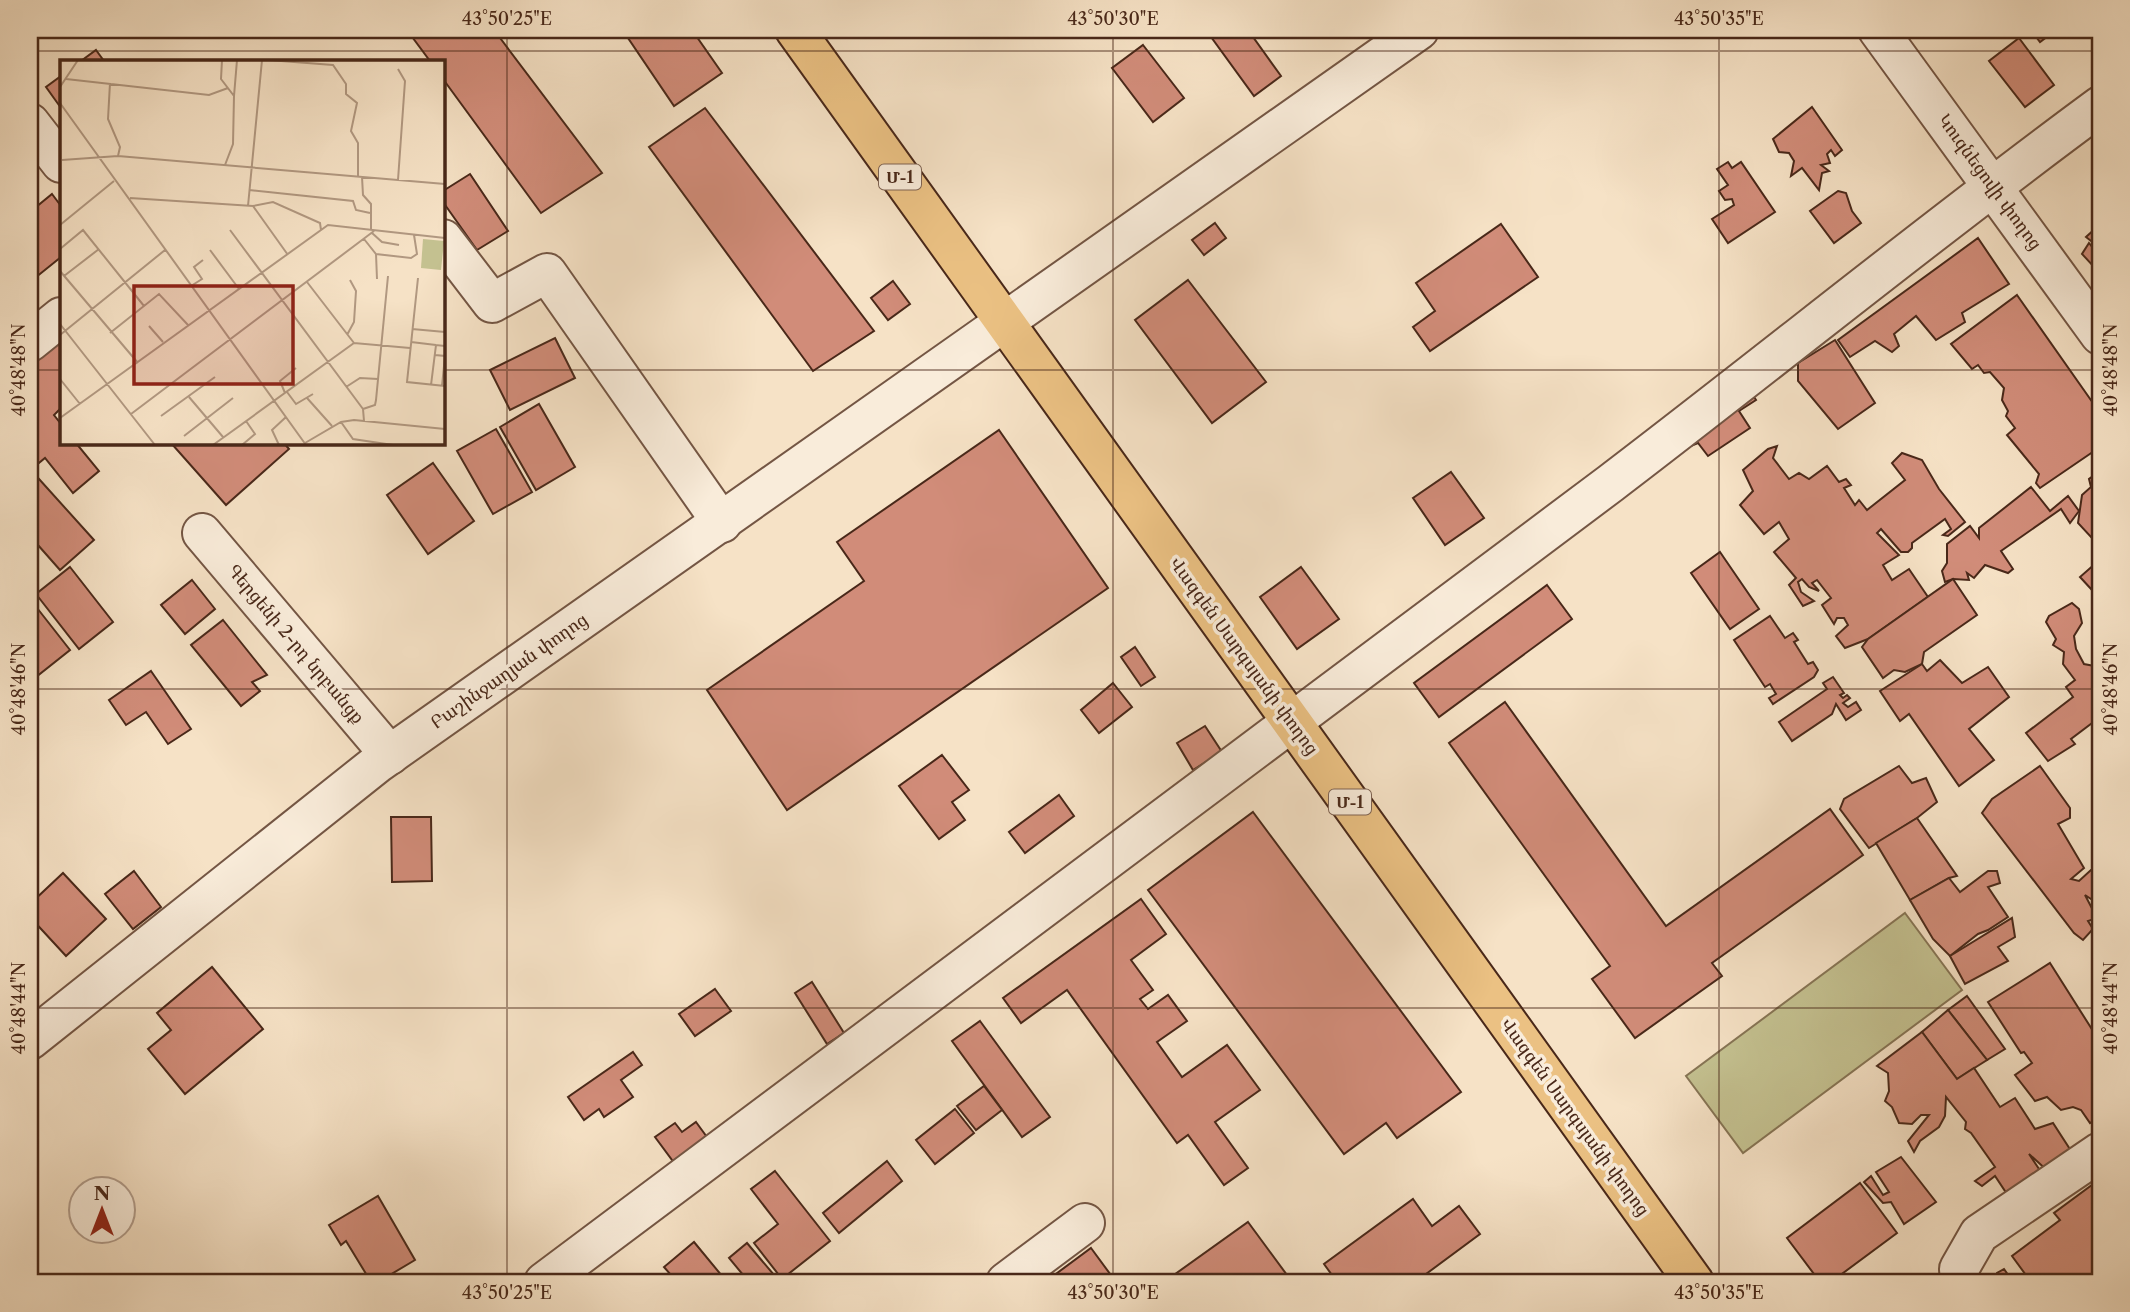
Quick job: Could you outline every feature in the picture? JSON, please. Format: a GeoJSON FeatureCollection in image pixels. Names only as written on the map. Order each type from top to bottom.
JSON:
{"type":"FeatureCollection","features":[{"type":"Feature","properties":{"kind":"highway","name":"Վազգեն Սարգսյանի փողոց"},"geometry":{"type":"LineString","coordinates":[[795,30],[1694,1282]]}},
{"type":"Feature","properties":{"kind":"street","name":"Կուզնեցովի փողոց"},"geometry":{"type":"LineString","coordinates":[[1878,30],[2100,335]]}},
{"type":"Feature","properties":{"kind":"street","name":"Բաշինջաղյան փողոց"},"geometry":{"type":"LineString","coordinates":[[37,1023],[390,755],[1004,323],[1406,33]]}},
{"type":"Feature","properties":{"kind":"street"},"geometry":{"type":"LineString","coordinates":[[544,1282],[1293,724],[1627,470],[1992,185],[2100,106]]}},
{"type":"Feature","properties":{"kind":"street"},"geometry":{"type":"LineString","coordinates":[[30,123],[60,162]]}},
{"type":"Feature","properties":{"kind":"street"},"geometry":{"type":"LineString","coordinates":[[444,240],[492,303],[547,273],[722,523]]}},
{"type":"Feature","properties":{"kind":"street"},"geometry":{"type":"LineString","coordinates":[[30,342],[60,318]]}},
{"type":"Feature","properties":{"kind":"street","name":"Գերցենի 2-րդ նրբանցք"},"geometry":{"type":"LineString","coordinates":[[202,533],[390,755]]}},
{"type":"Feature","properties":{"kind":"street"},"geometry":{"type":"LineString","coordinates":[[1960,1282],[1959,1269],[1979,1234],[2100,1152]]}},
{"type":"Feature","properties":{"kind":"street"},"geometry":{"type":"LineString","coordinates":[[1006,1282],[1085,1223]]}},
{"type":"Feature","properties":{"kind":"shaded area"},"geometry":{"type":"Polygon","coordinates":[[[1905,913],[1962,990],[1743,1153],[1686,1076],[1905,913]]]}},
{"type":"Feature","properties":{"kind":"building"},"geometry":{"type":"Polygon","coordinates":[[[407,30],[494,30],[602,173],[541,213],[444,80],[444,60],[429,60],[407,30]]]}},
{"type":"Feature","properties":{"kind":"building"},"geometry":{"type":"Polygon","coordinates":[[[634,30],[692,30],[722,73],[674,106],[626,35],[634,30]]]}},
{"type":"Feature","properties":{"kind":"building"},"geometry":{"type":"Polygon","coordinates":[[[1206,30],[1248,30],[1281,76],[1254,96],[1206,30]]]}},
{"type":"Feature","properties":{"kind":"building"},"geometry":{"type":"Polygon","coordinates":[[[2031,30],[2056,30],[2040,42],[2031,30]]]}},
{"type":"Feature","properties":{"kind":"building"},"geometry":{"type":"Polygon","coordinates":[[[2019,38],[2054,85],[2025,107],[1989,61],[2019,38]]]}},
{"type":"Feature","properties":{"kind":"building"},"geometry":{"type":"Polygon","coordinates":[[[1143,45],[1184,98],[1153,122],[1112,68],[1143,45]]]}},
{"type":"Feature","properties":{"kind":"building"},"geometry":{"type":"Polygon","coordinates":[[[96,50],[103,60],[82,60],[96,50]]]}},
{"type":"Feature","properties":{"kind":"building"},"geometry":{"type":"Polygon","coordinates":[[[60,77],[60,107],[46,87],[60,77]]]}},
{"type":"Feature","properties":{"kind":"building"},"geometry":{"type":"Polygon","coordinates":[[[1812,107],[1842,150],[1835,156],[1831,150],[1827,154],[1830,163],[1821,165],[1829,171],[1822,173],[1819,190],[1802,168],[1791,176],[1794,161],[1789,153],[1779,152],[1773,139],[1812,107]]]}},
{"type":"Feature","properties":{"kind":"building"},"geometry":{"type":"Polygon","coordinates":[[[705,108],[874,331],[813,371],[649,147],[705,108]]]}},
{"type":"Feature","properties":{"kind":"building"},"geometry":{"type":"Polygon","coordinates":[[[1728,162],[1732,168],[1741,162],[1775,212],[1728,243],[1712,219],[1734,205],[1732,199],[1725,200],[1719,191],[1728,185],[1717,169],[1728,162]]]}},
{"type":"Feature","properties":{"kind":"building"},"geometry":{"type":"Polygon","coordinates":[[[470,174],[508,231],[477,250],[444,203],[444,190],[470,174]]]}},
{"type":"Feature","properties":{"kind":"building"},"geometry":{"type":"Polygon","coordinates":[[[1838,191],[1846,193],[1852,211],[1861,223],[1834,243],[1810,211],[1838,191]]]}},
{"type":"Feature","properties":{"kind":"building"},"geometry":{"type":"Polygon","coordinates":[[[52,194],[60,205],[60,258],[30,282],[30,212],[52,194]]]}},
{"type":"Feature","properties":{"kind":"building"},"geometry":{"type":"Polygon","coordinates":[[[1215,223],[1226,238],[1204,255],[1192,240],[1215,223]]]}},
{"type":"Feature","properties":{"kind":"building"},"geometry":{"type":"Polygon","coordinates":[[[1501,224],[1538,277],[1430,351],[1413,327],[1435,311],[1416,283],[1501,224]]]}},
{"type":"Feature","properties":{"kind":"building"},"geometry":{"type":"Polygon","coordinates":[[[2096,228],[2100,232],[2100,248],[2086,237],[2096,228]]]}},
{"type":"Feature","properties":{"kind":"building"},"geometry":{"type":"Polygon","coordinates":[[[1978,238],[2009,284],[1962,313],[1965,322],[1936,340],[1916,316],[1894,334],[1899,346],[1892,352],[1875,341],[1850,357],[1838,340],[1978,238]]]}},
{"type":"Feature","properties":{"kind":"building"},"geometry":{"type":"Polygon","coordinates":[[[2089,243],[2100,257],[2095,268],[2082,254],[2089,243]]]}},
{"type":"Feature","properties":{"kind":"building"},"geometry":{"type":"Polygon","coordinates":[[[1188,280],[1266,382],[1212,423],[1135,320],[1188,280]]]}},
{"type":"Feature","properties":{"kind":"building"},"geometry":{"type":"Polygon","coordinates":[[[893,281],[910,304],[888,320],[871,298],[893,281]]]}},
{"type":"Feature","properties":{"kind":"building"},"geometry":{"type":"Polygon","coordinates":[[[2017,295],[2100,413],[2100,447],[2040,488],[2036,483],[2039,474],[2007,435],[2015,428],[2006,416],[2008,411],[2002,400],[2004,388],[1990,372],[1984,373],[1978,365],[1972,369],[1951,344],[2017,295]]]}},
{"type":"Feature","properties":{"kind":"building"},"geometry":{"type":"Polygon","coordinates":[[[60,335],[60,409],[54,415],[60,423],[60,444],[77,444],[99,471],[73,493],[45,458],[34,467],[30,462],[30,360],[60,335]]]}},
{"type":"Feature","properties":{"kind":"building"},"geometry":{"type":"Polygon","coordinates":[[[555,338],[575,378],[510,410],[490,370],[555,338]]]}},
{"type":"Feature","properties":{"kind":"building"},"geometry":{"type":"Polygon","coordinates":[[[1835,340],[1875,403],[1838,429],[1798,381],[1798,363],[1835,340]]]}},
{"type":"Feature","properties":{"kind":"building"},"geometry":{"type":"Polygon","coordinates":[[[1752,394],[1756,400],[1739,411],[1750,428],[1708,456],[1698,443],[1676,452],[1752,394]]]}},
{"type":"Feature","properties":{"kind":"building"},"geometry":{"type":"Polygon","coordinates":[[[539,404],[575,467],[536,490],[500,427],[539,404]]]}},
{"type":"Feature","properties":{"kind":"building"},"geometry":{"type":"Polygon","coordinates":[[[496,429],[532,492],[493,514],[457,451],[496,429]]]}},
{"type":"Feature","properties":{"kind":"building"},"geometry":{"type":"Polygon","coordinates":[[[999,430],[1108,588],[787,810],[707,690],[864,581],[837,542],[999,430]]]}},
{"type":"Feature","properties":{"kind":"building"},"geometry":{"type":"Polygon","coordinates":[[[172,444],[285,444],[289,449],[226,505],[172,444]]]}},
{"type":"Feature","properties":{"kind":"building"},"geometry":{"type":"Polygon","coordinates":[[[1777,446],[1773,458],[1789,479],[1799,473],[1809,479],[1827,466],[1839,482],[1846,479],[1851,485],[1844,488],[1855,505],[1859,500],[1867,510],[1905,480],[1892,463],[1902,453],[1922,460],[1939,489],[1965,522],[1948,536],[1943,535],[1951,529],[1945,519],[1912,543],[1908,552],[1901,552],[1881,529],[1877,533],[1899,555],[1883,565],[1892,580],[1909,569],[1928,597],[1868,639],[1845,648],[1836,636],[1848,625],[1844,618],[1837,618],[1834,624],[1822,605],[1831,598],[1817,580],[1812,583],[1819,591],[1809,587],[1802,579],[1798,582],[1801,592],[1814,601],[1803,606],[1789,585],[1796,578],[1774,552],[1789,539],[1779,522],[1764,534],[1740,505],[1753,491],[1743,470],[1768,449],[1777,446]]]}},
{"type":"Feature","properties":{"kind":"building"},"geometry":{"type":"Polygon","coordinates":[[[433,463],[474,521],[428,554],[387,495],[433,463]]]}},
{"type":"Feature","properties":{"kind":"building"},"geometry":{"type":"Polygon","coordinates":[[[30,469],[94,540],[60,570],[30,536],[30,469]]]}},
{"type":"Feature","properties":{"kind":"building"},"geometry":{"type":"Polygon","coordinates":[[[2100,471],[2100,524],[2095,518],[2098,528],[2091,537],[2078,523],[2082,495],[2091,487],[2089,479],[2100,471]]]}},
{"type":"Feature","properties":{"kind":"building"},"geometry":{"type":"Polygon","coordinates":[[[1451,472],[1484,518],[1445,545],[1413,498],[1451,472]]]}},
{"type":"Feature","properties":{"kind":"building"},"geometry":{"type":"Polygon","coordinates":[[[2031,487],[2050,511],[2068,496],[2079,511],[2070,523],[2061,509],[2001,551],[2013,569],[2008,573],[1985,565],[1974,578],[1967,573],[1969,580],[1953,579],[1945,582],[1942,571],[1947,563],[1947,544],[1970,526],[1979,538],[1979,528],[2031,487]]]}},
{"type":"Feature","properties":{"kind":"building"},"geometry":{"type":"Polygon","coordinates":[[[2100,550],[2100,583],[2092,590],[2080,577],[2096,563],[2093,556],[2100,550]]]}},
{"type":"Feature","properties":{"kind":"building"},"geometry":{"type":"Polygon","coordinates":[[[1720,552],[1759,609],[1730,629],[1691,573],[1720,552]]]}},
{"type":"Feature","properties":{"kind":"building"},"geometry":{"type":"Polygon","coordinates":[[[70,567],[113,622],[79,649],[36,594],[70,567]]]}},
{"type":"Feature","properties":{"kind":"building"},"geometry":{"type":"Polygon","coordinates":[[[1301,567],[1339,619],[1297,649],[1260,597],[1301,567]]]}},
{"type":"Feature","properties":{"kind":"building"},"geometry":{"type":"Polygon","coordinates":[[[1953,579],[1977,615],[1924,652],[1922,664],[1905,672],[1894,670],[1883,678],[1862,647],[1868,639],[1953,579]]]}},
{"type":"Feature","properties":{"kind":"building"},"geometry":{"type":"Polygon","coordinates":[[[192,580],[215,609],[185,634],[161,605],[192,580]]]}},
{"type":"Feature","properties":{"kind":"building"},"geometry":{"type":"Polygon","coordinates":[[[1547,585],[1572,619],[1439,717],[1414,683],[1547,585]]]}},
{"type":"Feature","properties":{"kind":"building"},"geometry":{"type":"Polygon","coordinates":[[[30,599],[70,650],[36,677],[30,669],[30,599]]]}},
{"type":"Feature","properties":{"kind":"building"},"geometry":{"type":"Polygon","coordinates":[[[2072,603],[2079,609],[2082,623],[2074,636],[2076,649],[2084,664],[2100,667],[2100,711],[2096,711],[2100,717],[2071,739],[2075,744],[2048,761],[2026,733],[2073,697],[2066,687],[2075,680],[2063,664],[2064,652],[2053,645],[2056,639],[2046,622],[2049,616],[2072,603]]]}},
{"type":"Feature","properties":{"kind":"building"},"geometry":{"type":"Polygon","coordinates":[[[1770,616],[1785,638],[1793,633],[1798,640],[1794,642],[1808,664],[1813,662],[1818,670],[1814,677],[1773,704],[1769,698],[1776,694],[1770,684],[1765,687],[1734,640],[1770,616]]]}},
{"type":"Feature","properties":{"kind":"building"},"geometry":{"type":"Polygon","coordinates":[[[223,620],[267,675],[252,682],[260,691],[241,706],[191,645],[223,620]]]}},
{"type":"Feature","properties":{"kind":"building"},"geometry":{"type":"Polygon","coordinates":[[[1135,647],[1155,677],[1141,686],[1121,657],[1135,647]]]}},
{"type":"Feature","properties":{"kind":"building"},"geometry":{"type":"Polygon","coordinates":[[[1940,660],[1962,683],[1988,667],[2009,697],[1969,729],[1994,760],[1959,786],[1909,714],[1900,721],[1880,691],[1922,664],[1927,671],[1940,660]]]}},
{"type":"Feature","properties":{"kind":"building"},"geometry":{"type":"Polygon","coordinates":[[[151,671],[191,729],[168,744],[146,712],[126,725],[109,700],[151,671]]]}},
{"type":"Feature","properties":{"kind":"building"},"geometry":{"type":"Polygon","coordinates":[[[1833,677],[1844,693],[1840,695],[1850,698],[1843,703],[1848,707],[1856,702],[1861,710],[1846,720],[1836,704],[1832,714],[1792,741],[1779,722],[1827,689],[1823,683],[1833,677]]]}},
{"type":"Feature","properties":{"kind":"building"},"geometry":{"type":"Polygon","coordinates":[[[1113,683],[1132,707],[1099,733],[1081,710],[1113,683]]]}},
{"type":"Feature","properties":{"kind":"building"},"geometry":{"type":"Polygon","coordinates":[[[1505,702],[1666,926],[1830,809],[1863,855],[1712,963],[1722,976],[1635,1038],[1592,979],[1610,966],[1449,743],[1505,702]]]}},
{"type":"Feature","properties":{"kind":"building"},"geometry":{"type":"Polygon","coordinates":[[[1205,726],[1222,752],[1193,770],[1177,743],[1205,726]]]}},
{"type":"Feature","properties":{"kind":"building"},"geometry":{"type":"Polygon","coordinates":[[[942,755],[969,790],[952,802],[965,820],[939,839],[899,786],[942,755]]]}},
{"type":"Feature","properties":{"kind":"building"},"geometry":{"type":"Polygon","coordinates":[[[1899,766],[1912,783],[1926,778],[1937,802],[1869,848],[1840,809],[1844,799],[1899,766]]]}},
{"type":"Feature","properties":{"kind":"building"},"geometry":{"type":"Polygon","coordinates":[[[2040,766],[2070,808],[2070,818],[2058,824],[2084,868],[2071,879],[2079,881],[2091,870],[2100,870],[2100,896],[2094,901],[2085,895],[2097,918],[2088,921],[2093,929],[2083,940],[2074,933],[1982,813],[1992,799],[2040,766]]]}},
{"type":"Feature","properties":{"kind":"building"},"geometry":{"type":"Polygon","coordinates":[[[1059,795],[1074,816],[1025,853],[1009,832],[1059,795]]]}},
{"type":"Feature","properties":{"kind":"building"},"geometry":{"type":"Polygon","coordinates":[[[1253,812],[1461,1092],[1397,1138],[1386,1123],[1344,1154],[1148,890],[1253,812]]]}},
{"type":"Feature","properties":{"kind":"building"},"geometry":{"type":"Polygon","coordinates":[[[391,817],[431,817],[432,881],[392,882],[391,817]]]}},
{"type":"Feature","properties":{"kind":"building"},"geometry":{"type":"Polygon","coordinates":[[[1917,818],[1957,876],[1910,900],[1876,843],[1917,818]]]}},
{"type":"Feature","properties":{"kind":"building"},"geometry":{"type":"Polygon","coordinates":[[[134,871],[161,907],[133,929],[105,894],[134,871]]]}},
{"type":"Feature","properties":{"kind":"building"},"geometry":{"type":"Polygon","coordinates":[[[1988,871],[1997,871],[2000,883],[1988,887],[2008,917],[1978,934],[1950,956],[1933,939],[1910,900],[1949,878],[1960,892],[1988,871]]]}},
{"type":"Feature","properties":{"kind":"building"},"geometry":{"type":"Polygon","coordinates":[[[63,873],[106,919],[66,956],[30,917],[30,904],[63,873]]]}},
{"type":"Feature","properties":{"kind":"building"},"geometry":{"type":"Polygon","coordinates":[[[1141,899],[1166,934],[1131,960],[1153,990],[1140,999],[1148,1009],[1168,995],[1187,1021],[1157,1042],[1182,1077],[1227,1045],[1260,1090],[1215,1122],[1248,1168],[1224,1185],[1188,1135],[1177,1143],[1067,990],[1021,1023],[1003,998],[1141,899]]]}},
{"type":"Feature","properties":{"kind":"building"},"geometry":{"type":"Polygon","coordinates":[[[2012,918],[2015,937],[1998,947],[2008,961],[1965,984],[1950,956],[2012,918]]]}},
{"type":"Feature","properties":{"kind":"building"},"geometry":{"type":"Polygon","coordinates":[[[2050,963],[2100,1042],[2100,1119],[2099,1117],[2090,1123],[2081,1110],[2073,1107],[2061,1110],[2047,1097],[2035,1101],[2015,1075],[2032,1063],[2024,1052],[2021,1053],[1988,1002],[2050,963]]]}},
{"type":"Feature","properties":{"kind":"building"},"geometry":{"type":"Polygon","coordinates":[[[212,967],[263,1029],[185,1094],[148,1049],[171,1030],[157,1013],[212,967]]]}},
{"type":"Feature","properties":{"kind":"building"},"geometry":{"type":"Polygon","coordinates":[[[812,982],[844,1033],[827,1044],[795,993],[812,982]]]}},
{"type":"Feature","properties":{"kind":"building"},"geometry":{"type":"Polygon","coordinates":[[[715,989],[731,1011],[695,1036],[679,1014],[715,989]]]}},
{"type":"Feature","properties":{"kind":"building"},"geometry":{"type":"Polygon","coordinates":[[[1967,996],[2005,1049],[1987,1060],[1948,1010],[1967,996]]]}},
{"type":"Feature","properties":{"kind":"building"},"geometry":{"type":"Polygon","coordinates":[[[1948,1010],[1987,1060],[1957,1079],[1922,1032],[1948,1010]]]}},
{"type":"Feature","properties":{"kind":"building"},"geometry":{"type":"Polygon","coordinates":[[[980,1021],[1050,1117],[1022,1137],[952,1041],[980,1021]]]}},
{"type":"Feature","properties":{"kind":"building"},"geometry":{"type":"Polygon","coordinates":[[[1922,1032],[1957,1079],[1974,1068],[2000,1107],[2015,1098],[2035,1129],[2053,1123],[2075,1157],[2050,1173],[2029,1154],[2043,1175],[2009,1197],[1995,1176],[1982,1186],[1975,1181],[1995,1167],[1971,1133],[1965,1129],[1966,1122],[1946,1097],[1945,1116],[1939,1127],[1920,1141],[1914,1152],[1908,1141],[1929,1115],[1921,1115],[1912,1124],[1899,1123],[1892,1107],[1885,1101],[1889,1091],[1888,1073],[1877,1066],[1922,1032]]]}},
{"type":"Feature","properties":{"kind":"building"},"geometry":{"type":"Polygon","coordinates":[[[633,1052],[642,1065],[621,1080],[633,1097],[604,1117],[599,1109],[584,1120],[568,1097],[633,1052]]]}},
{"type":"Feature","properties":{"kind":"building"},"geometry":{"type":"Polygon","coordinates":[[[984,1086],[1002,1110],[976,1130],[957,1106],[984,1086]]]}},
{"type":"Feature","properties":{"kind":"building"},"geometry":{"type":"Polygon","coordinates":[[[955,1109],[974,1133],[935,1164],[916,1140],[955,1109]]]}},
{"type":"Feature","properties":{"kind":"building"},"geometry":{"type":"Polygon","coordinates":[[[696,1122],[712,1144],[678,1168],[655,1137],[675,1123],[682,1132],[696,1122]]]}},
{"type":"Feature","properties":{"kind":"building"},"geometry":{"type":"Polygon","coordinates":[[[1901,1157],[1936,1202],[1904,1224],[1891,1202],[1883,1203],[1864,1182],[1871,1176],[1883,1195],[1889,1192],[1876,1172],[1901,1157]]]}},
{"type":"Feature","properties":{"kind":"building"},"geometry":{"type":"Polygon","coordinates":[[[887,1161],[902,1181],[839,1233],[823,1213],[887,1161]]]}},
{"type":"Feature","properties":{"kind":"building"},"geometry":{"type":"Polygon","coordinates":[[[775,1171],[830,1241],[782,1279],[754,1243],[778,1224],[751,1189],[775,1171]]]}},
{"type":"Feature","properties":{"kind":"building"},"geometry":{"type":"Polygon","coordinates":[[[2100,1179],[2100,1270],[2083,1282],[2031,1282],[2012,1256],[2060,1220],[2054,1213],[2100,1179]]]}},
{"type":"Feature","properties":{"kind":"building"},"geometry":{"type":"Polygon","coordinates":[[[1860,1183],[1897,1233],[1831,1282],[1820,1282],[1787,1238],[1860,1183]]]}},
{"type":"Feature","properties":{"kind":"building"},"geometry":{"type":"Polygon","coordinates":[[[378,1196],[415,1260],[378,1282],[371,1282],[346,1241],[341,1245],[329,1225],[378,1196]]]}},
{"type":"Feature","properties":{"kind":"building"},"geometry":{"type":"Polygon","coordinates":[[[1413,1199],[1432,1226],[1459,1206],[1480,1234],[1422,1277],[1426,1282],[1337,1282],[1324,1264],[1413,1199]]]}},
{"type":"Feature","properties":{"kind":"building"},"geometry":{"type":"Polygon","coordinates":[[[1248,1222],[1287,1275],[1277,1282],[1164,1282],[1248,1222]]]}},
{"type":"Feature","properties":{"kind":"building"},"geometry":{"type":"Polygon","coordinates":[[[694,1242],[727,1282],[677,1282],[664,1267],[694,1242]]]}},
{"type":"Feature","properties":{"kind":"building"},"geometry":{"type":"Polygon","coordinates":[[[747,1243],[780,1282],[749,1282],[729,1258],[747,1243]]]}},
{"type":"Feature","properties":{"kind":"building"},"geometry":{"type":"Polygon","coordinates":[[[1091,1248],[1116,1282],[1045,1282],[1091,1248]]]}},
{"type":"Feature","properties":{"kind":"building"},"geometry":{"type":"Polygon","coordinates":[[[2004,1269],[2013,1282],[1994,1282],[1997,1273],[2004,1269]]]}}]}
